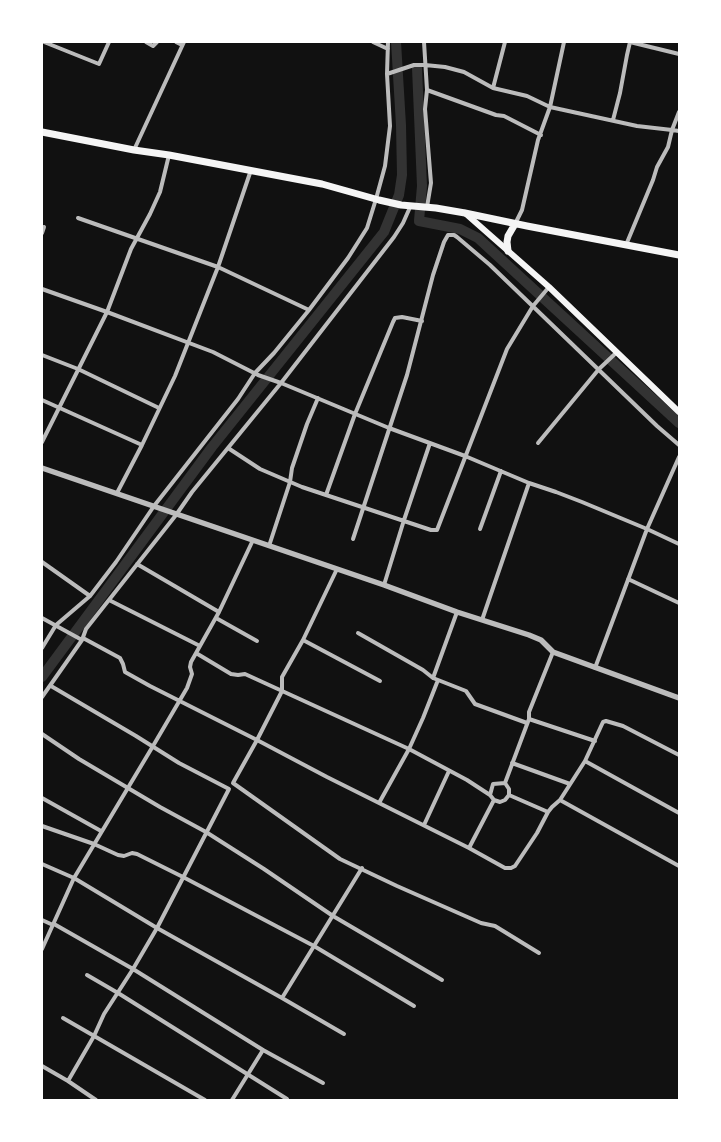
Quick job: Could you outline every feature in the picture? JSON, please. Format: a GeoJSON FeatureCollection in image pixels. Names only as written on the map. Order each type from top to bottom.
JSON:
{"type":"FeatureCollection","features":[{"type":"Feature","properties":{"kind":"highway"},"geometry":{"type":"LineString","coordinates":[[42,132],[322,184],[378,200],[465,213],[679,255]]}},
{"type":"Feature","properties":{"kind":"highway"},"geometry":{"type":"LineString","coordinates":[[508,251],[506,242],[515,224]]}},
{"type":"Feature","properties":{"kind":"main road"},"geometry":{"type":"LineString","coordinates":[[465,213],[549,287],[679,412]]}},
{"type":"Feature","properties":{"kind":"street"},"geometry":{"type":"LineString","coordinates":[[44,42],[98,64],[109,42]]}},
{"type":"Feature","properties":{"kind":"street"},"geometry":{"type":"LineString","coordinates":[[146,42],[153,46],[157,42]]}},
{"type":"Feature","properties":{"kind":"street"},"geometry":{"type":"LineString","coordinates":[[134,150],[183,44],[176,42]]}},
{"type":"Feature","properties":{"kind":"street"},"geometry":{"type":"LineString","coordinates":[[374,42],[388,49]]}},
{"type":"Feature","properties":{"kind":"street"},"geometry":{"type":"LineString","coordinates":[[42,648],[58,626],[90,596],[256,374],[309,310],[348,258],[367,228],[378,200],[385,166],[390,126],[388,42]]}},
{"type":"Feature","properties":{"kind":"street"},"geometry":{"type":"LineString","coordinates":[[424,42],[427,90],[425,109],[432,183],[427,207]]}},
{"type":"Feature","properties":{"kind":"street"},"geometry":{"type":"LineString","coordinates":[[493,88],[505,42]]}},
{"type":"Feature","properties":{"kind":"street"},"geometry":{"type":"LineString","coordinates":[[515,224],[522,210],[531,169],[550,107],[564,42]]}},
{"type":"Feature","properties":{"kind":"street"},"geometry":{"type":"LineString","coordinates":[[613,120],[630,42],[679,54]]}},
{"type":"Feature","properties":{"kind":"street"},"geometry":{"type":"LineString","coordinates":[[388,74],[414,65],[445,67],[464,72],[493,88],[527,96],[550,107],[637,126],[679,131]]}},
{"type":"Feature","properties":{"kind":"street"},"geometry":{"type":"LineString","coordinates":[[427,90],[496,115],[504,116],[541,135]]}},
{"type":"Feature","properties":{"kind":"street"},"geometry":{"type":"LineString","coordinates":[[626,245],[657,167],[668,147],[672,130],[679,112]]}},
{"type":"Feature","properties":{"kind":"street"},"geometry":{"type":"LineString","coordinates":[[42,442],[107,312],[131,249],[138,238],[160,192],[169,155]]}},
{"type":"Feature","properties":{"kind":"street"},"geometry":{"type":"LineString","coordinates":[[117,493],[175,376],[218,267],[251,170]]}},
{"type":"Feature","properties":{"kind":"street"},"geometry":{"type":"LineString","coordinates":[[42,697],[51,686],[86,629],[174,514],[281,383],[394,237],[414,206]]}},
{"type":"Feature","properties":{"kind":"street"},"geometry":{"type":"LineString","coordinates":[[78,218],[218,267],[309,310]]}},
{"type":"Feature","properties":{"kind":"street"},"geometry":{"type":"LineString","coordinates":[[42,233],[44,227]]}},
{"type":"Feature","properties":{"kind":"street"},"geometry":{"type":"LineString","coordinates":[[353,540],[407,375],[433,275],[444,242],[448,235],[454,235],[490,265],[657,426],[679,445]]}},
{"type":"Feature","properties":{"kind":"street"},"geometry":{"type":"LineString","coordinates":[[228,448],[260,469],[290,482],[431,530],[437,530],[507,349],[533,306],[549,287]]}},
{"type":"Feature","properties":{"kind":"street"},"geometry":{"type":"LineString","coordinates":[[42,289],[213,352],[256,374],[389,428],[465,456],[529,483],[556,492],[647,529],[679,544]]}},
{"type":"Feature","properties":{"kind":"street"},"geometry":{"type":"LineString","coordinates":[[326,495],[355,414],[395,318],[408,317],[422,321]]}},
{"type":"Feature","properties":{"kind":"street"},"geometry":{"type":"LineString","coordinates":[[538,443],[599,369],[617,352]]}},
{"type":"Feature","properties":{"kind":"street"},"geometry":{"type":"LineString","coordinates":[[42,355],[159,408]]}},
{"type":"Feature","properties":{"kind":"street"},"geometry":{"type":"LineString","coordinates":[[269,546],[290,482],[292,468],[307,424],[318,398]]}},
{"type":"Feature","properties":{"kind":"street"},"geometry":{"type":"LineString","coordinates":[[42,400],[142,445]]}},
{"type":"Feature","properties":{"kind":"street"},"geometry":{"type":"LineString","coordinates":[[384,585],[430,443]]}},
{"type":"Feature","properties":{"kind":"street"},"geometry":{"type":"LineString","coordinates":[[595,668],[647,529],[679,457]]}},
{"type":"Feature","properties":{"kind":"street"},"geometry":{"type":"LineString","coordinates":[[42,468],[384,585],[457,612],[528,635],[541,640],[553,652],[679,698]]}},
{"type":"Feature","properties":{"kind":"street"},"geometry":{"type":"LineString","coordinates":[[480,529],[501,471]]}},
{"type":"Feature","properties":{"kind":"street"},"geometry":{"type":"LineString","coordinates":[[482,620],[529,483]]}},
{"type":"Feature","properties":{"kind":"street"},"geometry":{"type":"LineString","coordinates":[[42,949],[74,878],[153,746],[190,680],[192,672],[190,666],[219,612],[253,540]]}},
{"type":"Feature","properties":{"kind":"street"},"geometry":{"type":"LineString","coordinates":[[42,562],[90,596]]}},
{"type":"Feature","properties":{"kind":"street"},"geometry":{"type":"LineString","coordinates":[[137,564],[219,612]]}},
{"type":"Feature","properties":{"kind":"street"},"geometry":{"type":"LineString","coordinates":[[68,1081],[94,1036],[104,1014],[133,969],[156,928],[232,783],[257,740],[282,691],[282,677],[303,640],[337,569]]}},
{"type":"Feature","properties":{"kind":"street"},"geometry":{"type":"LineString","coordinates":[[628,579],[679,603]]}},
{"type":"Feature","properties":{"kind":"street"},"geometry":{"type":"LineString","coordinates":[[109,600],[200,646]]}},
{"type":"Feature","properties":{"kind":"street"},"geometry":{"type":"LineString","coordinates":[[379,803],[409,749],[423,718],[457,612]]}},
{"type":"Feature","properties":{"kind":"street"},"geometry":{"type":"LineString","coordinates":[[42,618],[120,658],[123,664],[124,672],[469,848],[505,868],[511,868],[520,860],[548,812],[560,800],[585,761],[603,722],[606,721],[623,726],[679,755]]}},
{"type":"Feature","properties":{"kind":"street"},"geometry":{"type":"LineString","coordinates":[[216,618],[257,641]]}},
{"type":"Feature","properties":{"kind":"street"},"geometry":{"type":"LineString","coordinates":[[358,634],[423,670],[436,679],[466,691],[475,704],[595,741]]}},
{"type":"Feature","properties":{"kind":"street"},"geometry":{"type":"LineString","coordinates":[[303,640],[380,681]]}},
{"type":"Feature","properties":{"kind":"street"},"geometry":{"type":"LineString","coordinates":[[505,783],[528,721],[529,712],[553,652]]}},
{"type":"Feature","properties":{"kind":"street"},"geometry":{"type":"LineString","coordinates":[[196,653],[231,674],[245,674],[409,749],[467,780],[490,795],[494,800],[500,802],[505,800],[509,795],[509,789],[505,783]]}},
{"type":"Feature","properties":{"kind":"street"},"geometry":{"type":"LineString","coordinates":[[51,686],[179,763],[229,789]]}},
{"type":"Feature","properties":{"kind":"street"},"geometry":{"type":"LineString","coordinates":[[42,734],[79,759],[160,807],[206,832],[333,916],[442,980]]}},
{"type":"Feature","properties":{"kind":"street"},"geometry":{"type":"LineString","coordinates":[[585,761],[679,813]]}},
{"type":"Feature","properties":{"kind":"street"},"geometry":{"type":"LineString","coordinates":[[512,763],[570,784]]}},
{"type":"Feature","properties":{"kind":"street"},"geometry":{"type":"LineString","coordinates":[[424,825],[450,771]]}},
{"type":"Feature","properties":{"kind":"street"},"geometry":{"type":"LineString","coordinates":[[232,783],[333,854],[397,886],[481,923],[495,926],[539,953]]}},
{"type":"Feature","properties":{"kind":"street"},"geometry":{"type":"LineString","coordinates":[[490,795],[493,784],[505,783]]}},
{"type":"Feature","properties":{"kind":"street"},"geometry":{"type":"LineString","coordinates":[[509,795],[548,812]]}},
{"type":"Feature","properties":{"kind":"street"},"geometry":{"type":"LineString","coordinates":[[42,798],[101,831]]}},
{"type":"Feature","properties":{"kind":"street"},"geometry":{"type":"LineString","coordinates":[[469,848],[494,800]]}},
{"type":"Feature","properties":{"kind":"street"},"geometry":{"type":"LineString","coordinates":[[560,800],[679,866]]}},
{"type":"Feature","properties":{"kind":"street"},"geometry":{"type":"LineString","coordinates":[[42,826],[94,844],[122,856],[134,853],[314,946],[414,1006]]}},
{"type":"Feature","properties":{"kind":"street"},"geometry":{"type":"LineString","coordinates":[[42,864],[74,878],[156,928],[344,1034]]}},
{"type":"Feature","properties":{"kind":"street"},"geometry":{"type":"LineString","coordinates":[[282,998],[362,868]]}},
{"type":"Feature","properties":{"kind":"street"},"geometry":{"type":"LineString","coordinates":[[42,920],[54,924],[133,969],[263,1050],[323,1083]]}},
{"type":"Feature","properties":{"kind":"street"},"geometry":{"type":"LineString","coordinates":[[87,975],[287,1099]]}},
{"type":"Feature","properties":{"kind":"street"},"geometry":{"type":"LineString","coordinates":[[63,1018],[205,1100]]}},
{"type":"Feature","properties":{"kind":"street"},"geometry":{"type":"LineString","coordinates":[[232,1100],[263,1050]]}},
{"type":"Feature","properties":{"kind":"street"},"geometry":{"type":"LineString","coordinates":[[42,1066],[96,1100]]}},
{"type":"Feature","properties":{"kind":"waterway"},"geometry":{"type":"LineString","coordinates":[[42,677],[212,447],[384,232],[399,195],[402,175],[401,125],[396,42]]}},
{"type":"Feature","properties":{"kind":"waterway"},"geometry":{"type":"LineString","coordinates":[[417,68],[422,186],[419,221],[460,229],[478,238],[679,423]]}}]}
